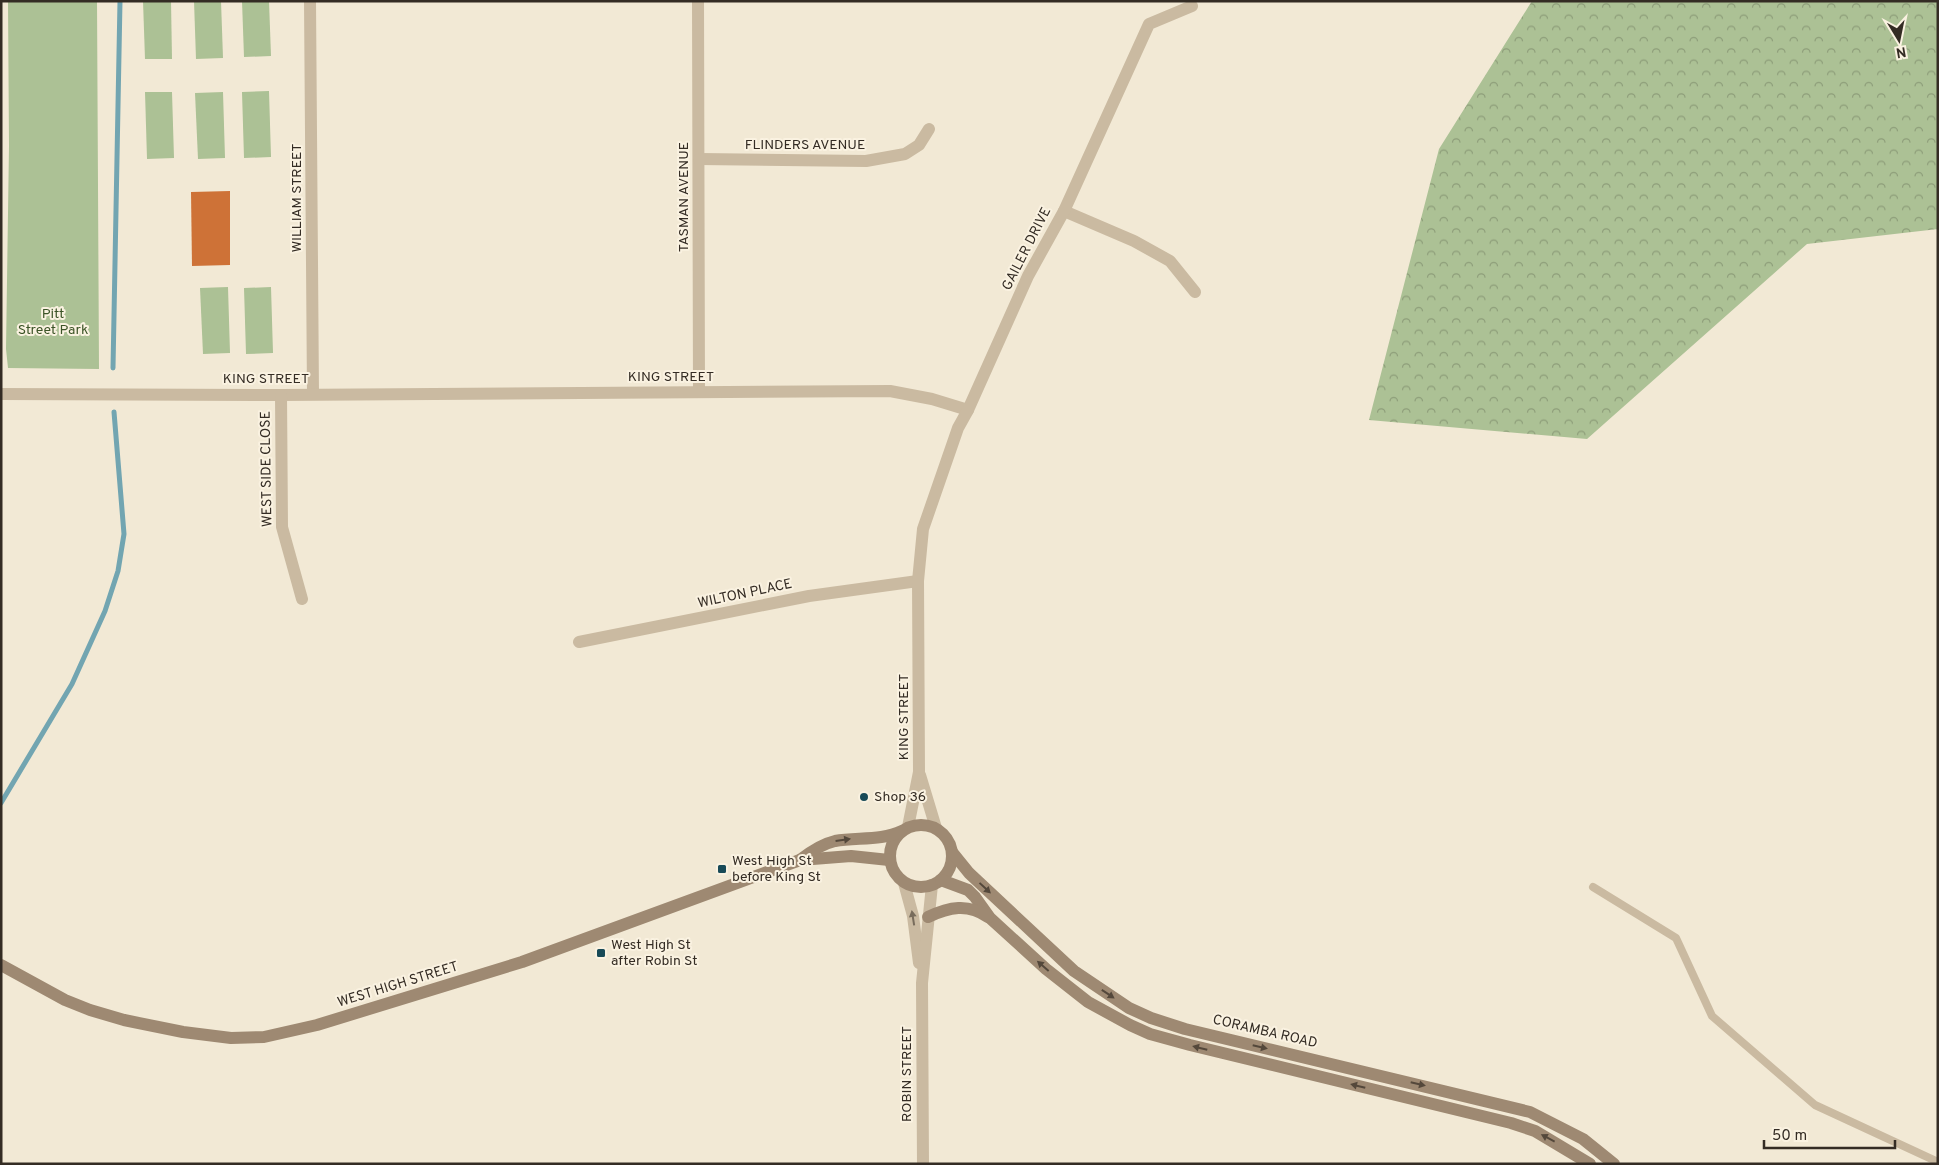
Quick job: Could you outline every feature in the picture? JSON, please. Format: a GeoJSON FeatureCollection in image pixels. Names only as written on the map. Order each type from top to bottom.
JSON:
{"type":"FeatureCollection","features":[{"type":"Feature","properties":{"kind":"main road"},"geometry":{"type":"LineString","coordinates":[[917,824],[927,825],[936,828],[944,834],[949,842],[952,862],[948,872],[937,882],[922,887],[913,886],[897,877],[889,860],[891,844],[905,829],[917,824]]}},
{"type":"Feature","properties":{"kind":"main road","name":"WEST HIGH STREET"},"geometry":{"type":"LineString","coordinates":[[1,965],[65,1000],[124,1020],[183,1032],[230,1038],[264,1037],[317,1025],[522,962],[800,860],[814,850],[833,842],[891,836],[905,829]]}},
{"type":"Feature","properties":{"kind":"main road","name":"CORAMBA ROAD"},"geometry":{"type":"LineString","coordinates":[[952,852],[969,873],[1074,970],[1129,1008],[1151,1018],[1185,1029],[1530,1112],[1583,1139],[1614,1164]]}},
{"type":"Feature","properties":{"kind":"main road","name":"WEST HIGH STREET"},"geometry":{"type":"LineString","coordinates":[[800,860],[851,856],[889,860]]}},
{"type":"Feature","properties":{"kind":"main road"},"geometry":{"type":"LineString","coordinates":[[937,882],[968,890],[990,918]]}},
{"type":"Feature","properties":{"kind":"main road"},"geometry":{"type":"LineString","coordinates":[[928,917],[944,910],[966,907],[981,912],[1046,969],[1088,1002],[1113,1017],[1150,1034],[1190,1046],[1511,1123],[1542,1134],[1590,1164]]}},
{"type":"Feature","properties":{"kind":"street","name":"WILLIAM STREET"},"geometry":{"type":"LineString","coordinates":[[310,1],[313,394]]}},
{"type":"Feature","properties":{"kind":"street","name":"TASMAN AVENUE"},"geometry":{"type":"LineString","coordinates":[[698,1],[699,392]]}},
{"type":"Feature","properties":{"kind":"street","name":"GAILER DRIVE"},"geometry":{"type":"LineString","coordinates":[[968,410],[1028,276],[1064,211],[1149,24],[1192,6]]}},
{"type":"Feature","properties":{"kind":"street","name":"FLINDERS AVENUE"},"geometry":{"type":"LineString","coordinates":[[699,159],[866,161],[905,154],[919,145],[929,129]]}},
{"type":"Feature","properties":{"kind":"street"},"geometry":{"type":"LineString","coordinates":[[1064,211],[1134,241],[1170,261],[1195,292]]}},
{"type":"Feature","properties":{"kind":"street","name":"KING STREET"},"geometry":{"type":"LineString","coordinates":[[1,394],[281,395],[890,391],[932,399],[968,410],[958,428],[923,529],[918,581],[919,772],[905,829]]}},
{"type":"Feature","properties":{"kind":"street","name":"WEST SIDE CLOSE"},"geometry":{"type":"LineString","coordinates":[[281,395],[282,527],[302,599]]}},
{"type":"Feature","properties":{"kind":"street","name":"WILTON PLACE"},"geometry":{"type":"LineString","coordinates":[[579,642],[809,596],[918,581]]}},
{"type":"Feature","properties":{"kind":"street","name":"KING STREET"},"geometry":{"type":"LineString","coordinates":[[919,772],[936,828]]}},
{"type":"Feature","properties":{"kind":"street","name":"ROBIN STREET"},"geometry":{"type":"LineString","coordinates":[[904,882],[912,916],[922,983]]}},
{"type":"Feature","properties":{"kind":"street","name":"ROBIN STREET"},"geometry":{"type":"LineString","coordinates":[[923,1164],[922,983],[928,917],[937,882]]}},
{"type":"Feature","properties":{"kind":"lane"},"geometry":{"type":"LineString","coordinates":[[1593,887],[1676,938],[1712,1016],[1815,1104],[1938,1162]]}},
{"type":"Feature","properties":{"kind":"green space","name":"Pitt Street Park"},"geometry":{"type":"Polygon","coordinates":[[[97,1],[99,369],[8,368],[6,349],[9,146],[8,2],[97,1]]]}},
{"type":"Feature","properties":{"kind":"green space"},"geometry":{"type":"Polygon","coordinates":[[[143,1],[171,1],[172,59],[145,59],[143,1]]]}},
{"type":"Feature","properties":{"kind":"green space"},"geometry":{"type":"Polygon","coordinates":[[[194,1],[221,1],[223,58],[196,59],[194,1]]]}},
{"type":"Feature","properties":{"kind":"green space"},"geometry":{"type":"Polygon","coordinates":[[[242,1],[269,1],[271,56],[244,57],[242,1]]]}},
{"type":"Feature","properties":{"kind":"green space"},"geometry":{"type":"Polygon","coordinates":[[[1532,1],[1938,1],[1938,229],[1807,244],[1587,439],[1369,420],[1439,149],[1532,1]]]}},
{"type":"Feature","properties":{"kind":"green space"},"geometry":{"type":"Polygon","coordinates":[[[269,91],[271,157],[244,158],[242,92],[269,91]]]}},
{"type":"Feature","properties":{"kind":"green space"},"geometry":{"type":"Polygon","coordinates":[[[145,92],[172,92],[174,158],[147,159],[145,92]]]}},
{"type":"Feature","properties":{"kind":"green space"},"geometry":{"type":"Polygon","coordinates":[[[223,92],[225,158],[198,159],[195,93],[223,92]]]}},
{"type":"Feature","properties":{"kind":"green space"},"geometry":{"type":"Polygon","coordinates":[[[228,287],[230,353],[203,354],[200,288],[228,287]]]}},
{"type":"Feature","properties":{"kind":"green space"},"geometry":{"type":"Polygon","coordinates":[[[271,287],[273,353],[246,354],[244,288],[271,287]]]}},
{"type":"Feature","properties":{"kind":"building"},"geometry":{"type":"Polygon","coordinates":[[[230,191],[230,265],[192,266],[191,192],[230,191]]]}},
{"type":"Feature","properties":{"kind":"waterway"},"geometry":{"type":"LineString","coordinates":[[113,368],[120,1]]}},
{"type":"Feature","properties":{"kind":"waterway"},"geometry":{"type":"LineString","coordinates":[[1,803],[72,684],[105,611],[118,571],[124,534],[114,412]]}},
{"type":"Feature","properties":{"kind":"place","name":"Shop 36"},"geometry":{"type":"Point","coordinates":[864,797]}},
{"type":"Feature","properties":{"kind":"place","name":"West High St before King St"},"geometry":{"type":"Point","coordinates":[722,869]}},
{"type":"Feature","properties":{"kind":"place","name":"West High St after Robin St"},"geometry":{"type":"Point","coordinates":[601,953]}}]}
